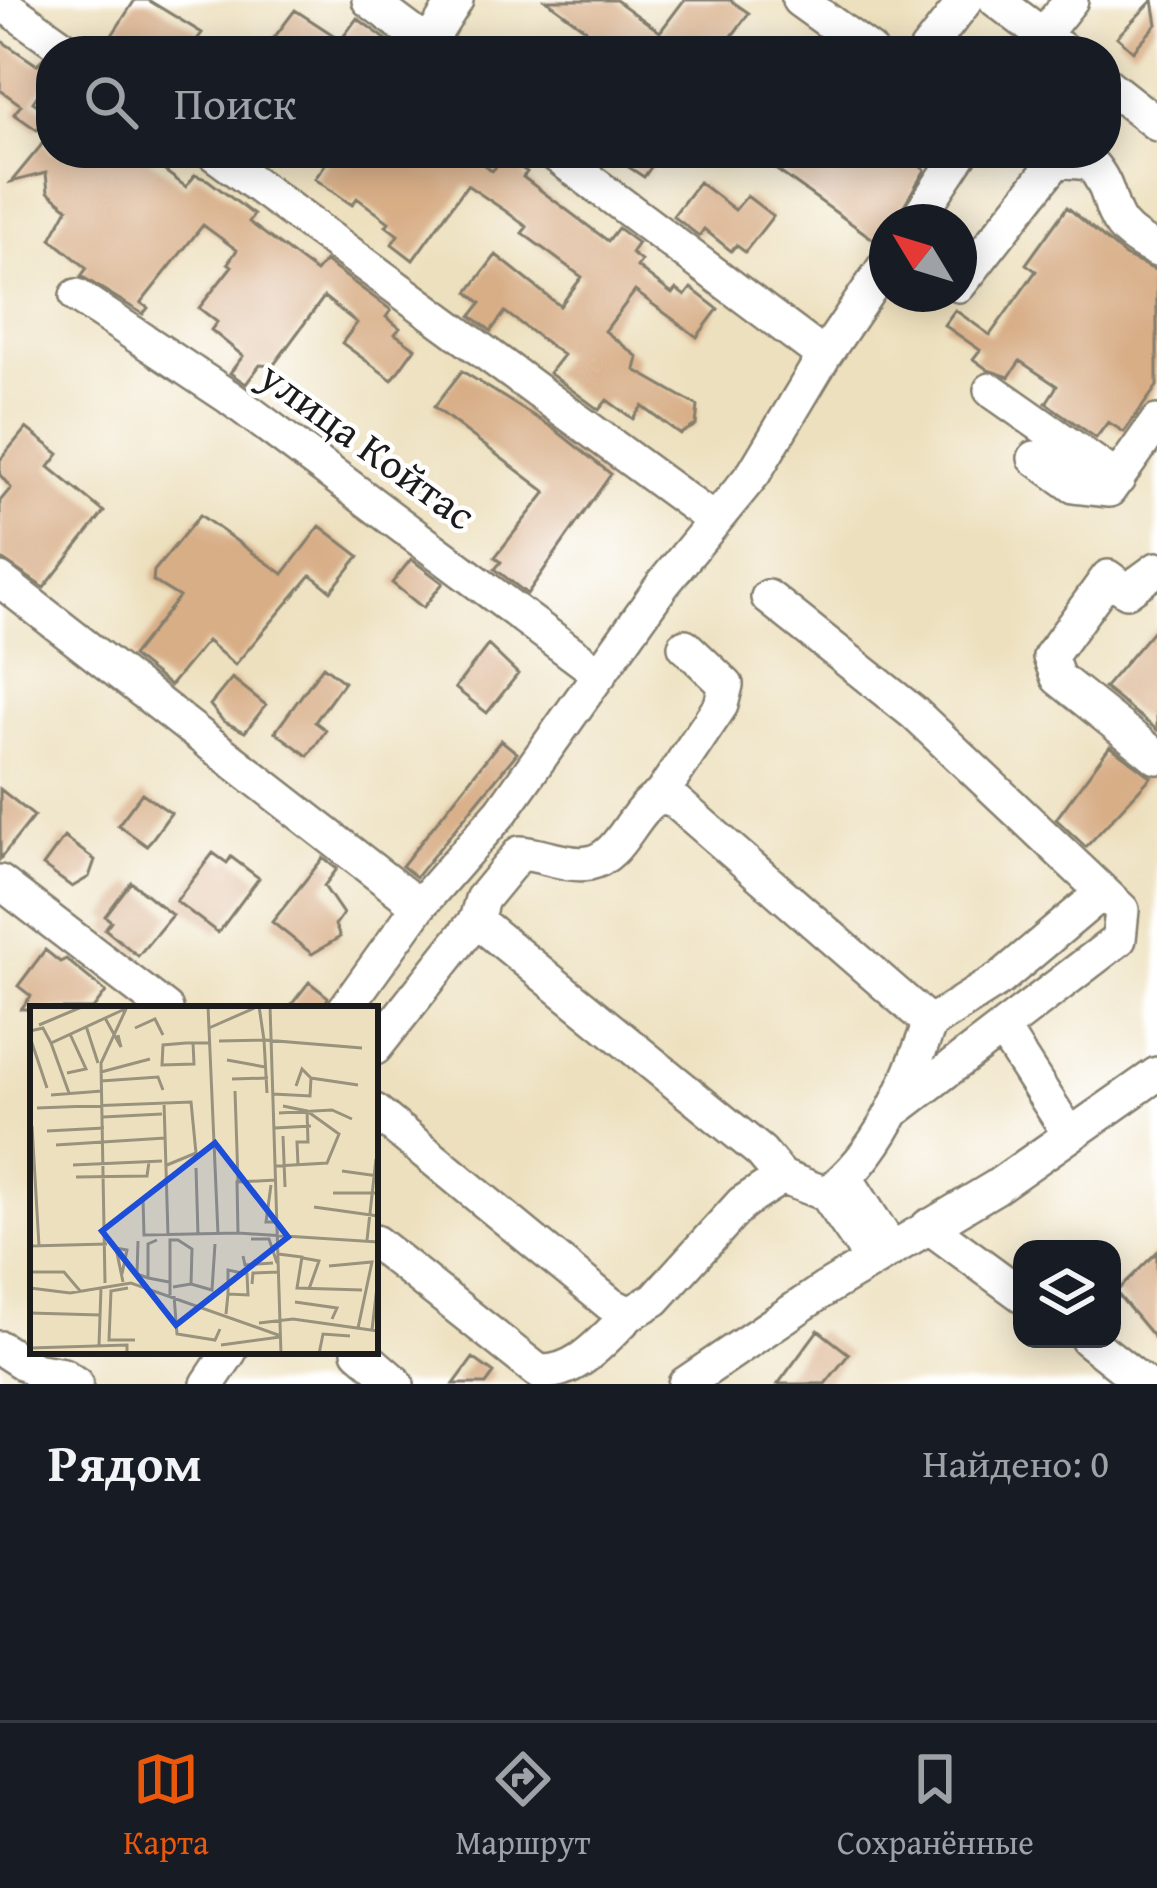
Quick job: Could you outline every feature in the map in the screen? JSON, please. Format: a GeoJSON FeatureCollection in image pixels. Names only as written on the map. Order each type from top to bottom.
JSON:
{"type":"FeatureCollection","features":[{"type":"Feature","properties":{"kind":"street"},"geometry":{"type":"LineString","coordinates":[[369,0],[412,36]]}},
{"type":"Feature","properties":{"kind":"street"},"geometry":{"type":"LineString","coordinates":[[431,36],[456,0]]}},
{"type":"Feature","properties":{"kind":"street"},"geometry":{"type":"LineString","coordinates":[[800,0],[850,36]]}},
{"type":"Feature","properties":{"kind":"street"},"geometry":{"type":"LineString","coordinates":[[938,36],[966,0]]}},
{"type":"Feature","properties":{"kind":"street"},"geometry":{"type":"LineString","coordinates":[[996,0],[1036,36]]}},
{"type":"Feature","properties":{"kind":"street"},"geometry":{"type":"LineString","coordinates":[[1051,36],[1071,0]]}},
{"type":"Feature","properties":{"kind":"street"},"geometry":{"type":"LineString","coordinates":[[0,2],[48,36]]}},
{"type":"Feature","properties":{"kind":"street"},"geometry":{"type":"LineString","coordinates":[[1121,96],[1157,124]]}},
{"type":"Feature","properties":{"kind":"street"},"geometry":{"type":"LineString","coordinates":[[233,168],[712,519]]}},
{"type":"Feature","properties":{"kind":"street"},"geometry":{"type":"LineString","coordinates":[[574,168],[824,356]]}},
{"type":"Feature","properties":{"kind":"street"},"geometry":{"type":"LineString","coordinates":[[927,204],[952,168]]}},
{"type":"Feature","properties":{"kind":"street"},"geometry":{"type":"LineString","coordinates":[[977,262],[1051,168]]}},
{"type":"Feature","properties":{"kind":"street"},"geometry":{"type":"LineString","coordinates":[[1094,168],[1112,218],[1157,250]]}},
{"type":"Feature","properties":{"kind":"street"},"geometry":{"type":"LineString","coordinates":[[347,1006],[419,906],[502,811],[712,519],[754,473],[869,290]]}},
{"type":"Feature","properties":{"kind":"street","name":"улица Койтас"},"geometry":{"type":"LineString","coordinates":[[77,296],[229,397],[600,674]]}},
{"type":"Feature","properties":{"kind":"street"},"geometry":{"type":"LineString","coordinates":[[991,390],[1118,479]]}},
{"type":"Feature","properties":{"kind":"street"},"geometry":{"type":"LineString","coordinates":[[1035,458],[1086,490],[1109,490],[1157,422]]}},
{"type":"Feature","properties":{"kind":"street"},"geometry":{"type":"LineString","coordinates":[[1157,569],[1127,591],[1108,577],[1050,657],[1058,679],[1157,757]]}},
{"type":"Feature","properties":{"kind":"street"},"geometry":{"type":"LineString","coordinates":[[0,580],[419,906]]}},
{"type":"Feature","properties":{"kind":"street"},"geometry":{"type":"LineString","coordinates":[[768,597],[914,713],[1122,910],[1119,939],[1004,1032],[898,1108],[836,1186]]}},
{"type":"Feature","properties":{"kind":"street"},"geometry":{"type":"LineString","coordinates":[[378,1044],[476,920],[482,898],[520,853],[585,865],[606,857],[649,802],[660,796],[721,705],[725,685],[685,646]]}},
{"type":"Feature","properties":{"kind":"street"},"geometry":{"type":"LineString","coordinates":[[660,796],[676,802],[930,1023]]}},
{"type":"Feature","properties":{"kind":"street"},"geometry":{"type":"LineString","coordinates":[[0,882],[162,1006]]}},
{"type":"Feature","properties":{"kind":"street"},"geometry":{"type":"LineString","coordinates":[[898,1108],[930,1023],[1001,978],[1103,892]]}},
{"type":"Feature","properties":{"kind":"street"},"geometry":{"type":"LineString","coordinates":[[476,920],[761,1152],[782,1177],[836,1186],[882,1254]]}},
{"type":"Feature","properties":{"kind":"street"},"geometry":{"type":"LineString","coordinates":[[1004,1032],[1070,1136]]}},
{"type":"Feature","properties":{"kind":"street"},"geometry":{"type":"LineString","coordinates":[[685,1384],[1070,1136],[1157,1074]]}},
{"type":"Feature","properties":{"kind":"street"},"geometry":{"type":"LineString","coordinates":[[378,1113],[610,1304],[630,1314]]}},
{"type":"Feature","properties":{"kind":"street"},"geometry":{"type":"LineString","coordinates":[[378,1244],[539,1372],[558,1373],[581,1360],[630,1314],[655,1299],[742,1203],[782,1177]]}},
{"type":"Feature","properties":{"kind":"street"},"geometry":{"type":"LineString","coordinates":[[928,1226],[1013,1288]]}},
{"type":"Feature","properties":{"kind":"street"},"geometry":{"type":"LineString","coordinates":[[0,1348],[34,1370],[63,1375],[76,1384]]}},
{"type":"Feature","properties":{"kind":"street"},"geometry":{"type":"LineString","coordinates":[[1098,1348],[1144,1384]]}},
{"type":"Feature","properties":{"kind":"street"},"geometry":{"type":"LineString","coordinates":[[208,1384],[228,1354]]}},
{"type":"Feature","properties":{"kind":"street"},"geometry":{"type":"LineString","coordinates":[[362,1354],[397,1384]]}},
{"type":"Feature","properties":{"kind":"building"},"geometry":{"type":"Polygon","coordinates":[[[135,0],[148,0],[202,33],[200,36],[112,36],[135,0]]]}},
{"type":"Feature","properties":{"kind":"building"},"geometry":{"type":"Polygon","coordinates":[[[546,0],[616,0],[660,32],[684,0],[730,0],[749,13],[732,36],[595,36],[546,0]]]}},
{"type":"Feature","properties":{"kind":"building"},"geometry":{"type":"Polygon","coordinates":[[[1153,0],[1157,24],[1133,51],[1118,36],[1153,0]]]}},
{"type":"Feature","properties":{"kind":"building"},"geometry":{"type":"Polygon","coordinates":[[[295,10],[335,36],[275,36],[295,10]]]}},
{"type":"Feature","properties":{"kind":"building"},"geometry":{"type":"Polygon","coordinates":[[[357,18],[382,36],[344,36],[357,18]]]}},
{"type":"Feature","properties":{"kind":"building"},"geometry":{"type":"Polygon","coordinates":[[[0,40],[36,64],[36,129],[14,114],[21,105],[0,90],[0,40]]]}},
{"type":"Feature","properties":{"kind":"building"},"geometry":{"type":"Polygon","coordinates":[[[36,152],[36,168],[161,168],[186,187],[195,175],[208,180],[254,215],[249,222],[316,272],[325,261],[391,310],[386,317],[400,328],[395,334],[415,348],[392,380],[342,343],[357,323],[324,297],[273,366],[260,365],[246,384],[230,373],[243,356],[211,330],[217,322],[199,308],[232,266],[228,263],[237,250],[203,225],[141,303],[148,308],[143,314],[81,276],[87,268],[51,239],[68,208],[48,192],[46,173],[11,182],[36,152]]]}},
{"type":"Feature","properties":{"kind":"building"},"geometry":{"type":"Polygon","coordinates":[[[323,168],[521,168],[527,172],[523,177],[608,241],[618,228],[638,243],[631,253],[641,261],[637,267],[672,294],[676,289],[685,296],[691,288],[718,309],[697,337],[635,291],[605,331],[638,357],[635,370],[698,406],[696,425],[680,434],[642,406],[633,419],[607,400],[599,410],[549,373],[563,355],[505,312],[491,331],[471,316],[481,303],[468,292],[496,255],[560,306],[582,277],[522,233],[527,227],[467,185],[413,260],[392,244],[398,235],[386,226],[389,222],[357,198],[352,205],[315,179],[323,168]]]}},
{"type":"Feature","properties":{"kind":"building"},"geometry":{"type":"Polygon","coordinates":[[[630,168],[650,168],[644,177],[630,168]]]}},
{"type":"Feature","properties":{"kind":"building"},"geometry":{"type":"Polygon","coordinates":[[[774,168],[922,168],[905,204],[869,204],[869,236],[774,168]]]}},
{"type":"Feature","properties":{"kind":"building"},"geometry":{"type":"Polygon","coordinates":[[[699,182],[735,210],[747,196],[773,216],[745,252],[736,245],[731,251],[704,229],[699,236],[673,216],[699,182]]]}},
{"type":"Feature","properties":{"kind":"building"},"geometry":{"type":"Polygon","coordinates":[[[1067,207],[1125,256],[1157,271],[1157,386],[1124,432],[1108,422],[1096,438],[1046,403],[1057,386],[1020,361],[1009,377],[988,370],[973,359],[980,350],[944,325],[958,312],[990,335],[1036,271],[1026,264],[1067,207]]]}},
{"type":"Feature","properties":{"kind":"building"},"geometry":{"type":"Polygon","coordinates":[[[462,371],[553,428],[611,474],[527,594],[495,569],[501,562],[495,557],[546,492],[434,407],[462,371]]]}},
{"type":"Feature","properties":{"kind":"building"},"geometry":{"type":"Polygon","coordinates":[[[26,428],[59,454],[49,467],[104,512],[44,588],[0,558],[0,501],[11,488],[0,475],[0,460],[26,428]]]}},
{"type":"Feature","properties":{"kind":"building"},"geometry":{"type":"Polygon","coordinates":[[[200,515],[283,574],[320,526],[359,556],[331,591],[311,575],[235,665],[207,641],[170,686],[132,656],[179,597],[153,581],[154,571],[200,515]]]}},
{"type":"Feature","properties":{"kind":"building"},"geometry":{"type":"Polygon","coordinates":[[[411,559],[443,583],[423,608],[392,583],[411,559]]]}},
{"type":"Feature","properties":{"kind":"building"},"geometry":{"type":"Polygon","coordinates":[[[1157,626],[1157,730],[1104,688],[1157,626]]]}},
{"type":"Feature","properties":{"kind":"building"},"geometry":{"type":"Polygon","coordinates":[[[488,645],[518,674],[487,713],[455,688],[488,645]]]}},
{"type":"Feature","properties":{"kind":"building"},"geometry":{"type":"Polygon","coordinates":[[[323,666],[344,682],[315,722],[326,730],[308,756],[275,732],[323,666]]]}},
{"type":"Feature","properties":{"kind":"building"},"geometry":{"type":"Polygon","coordinates":[[[232,678],[266,705],[245,732],[223,721],[210,705],[232,678]]]}},
{"type":"Feature","properties":{"kind":"building"},"geometry":{"type":"Polygon","coordinates":[[[501,740],[517,753],[416,877],[402,866],[501,740]]]}},
{"type":"Feature","properties":{"kind":"building"},"geometry":{"type":"Polygon","coordinates":[[[1110,746],[1151,777],[1086,847],[1056,819],[1110,746]]]}},
{"type":"Feature","properties":{"kind":"building"},"geometry":{"type":"Polygon","coordinates":[[[0,789],[34,816],[0,859],[0,789]]]}},
{"type":"Feature","properties":{"kind":"building"},"geometry":{"type":"Polygon","coordinates":[[[142,793],[171,813],[147,846],[118,825],[142,793]]]}},
{"type":"Feature","properties":{"kind":"building"},"geometry":{"type":"Polygon","coordinates":[[[64,837],[95,860],[89,877],[72,887],[43,866],[64,837]]]}},
{"type":"Feature","properties":{"kind":"building"},"geometry":{"type":"Polygon","coordinates":[[[213,853],[227,863],[231,857],[259,878],[218,933],[176,901],[213,853]]]}},
{"type":"Feature","properties":{"kind":"building"},"geometry":{"type":"Polygon","coordinates":[[[323,858],[337,869],[324,886],[343,914],[335,925],[340,937],[312,954],[272,922],[323,858]]]}},
{"type":"Feature","properties":{"kind":"building"},"geometry":{"type":"Polygon","coordinates":[[[131,882],[172,915],[138,956],[105,929],[111,921],[105,916],[131,882]]]}},
{"type":"Feature","properties":{"kind":"building"},"geometry":{"type":"Polygon","coordinates":[[[45,950],[60,962],[66,959],[106,992],[95,1006],[21,1009],[31,996],[18,986],[45,950]]]}},
{"type":"Feature","properties":{"kind":"building"},"geometry":{"type":"Polygon","coordinates":[[[309,982],[328,997],[325,1006],[290,1006],[309,982]]]}},
{"type":"Feature","properties":{"kind":"building"},"geometry":{"type":"Polygon","coordinates":[[[1157,1252],[1157,1341],[1121,1298],[1121,1287],[1157,1252]]]}},
{"type":"Feature","properties":{"kind":"building"},"geometry":{"type":"Polygon","coordinates":[[[818,1330],[849,1354],[825,1384],[778,1384],[818,1330]]]}},
{"type":"Feature","properties":{"kind":"building"},"geometry":{"type":"Polygon","coordinates":[[[473,1358],[494,1373],[486,1384],[454,1384],[473,1358]]]}}]}
